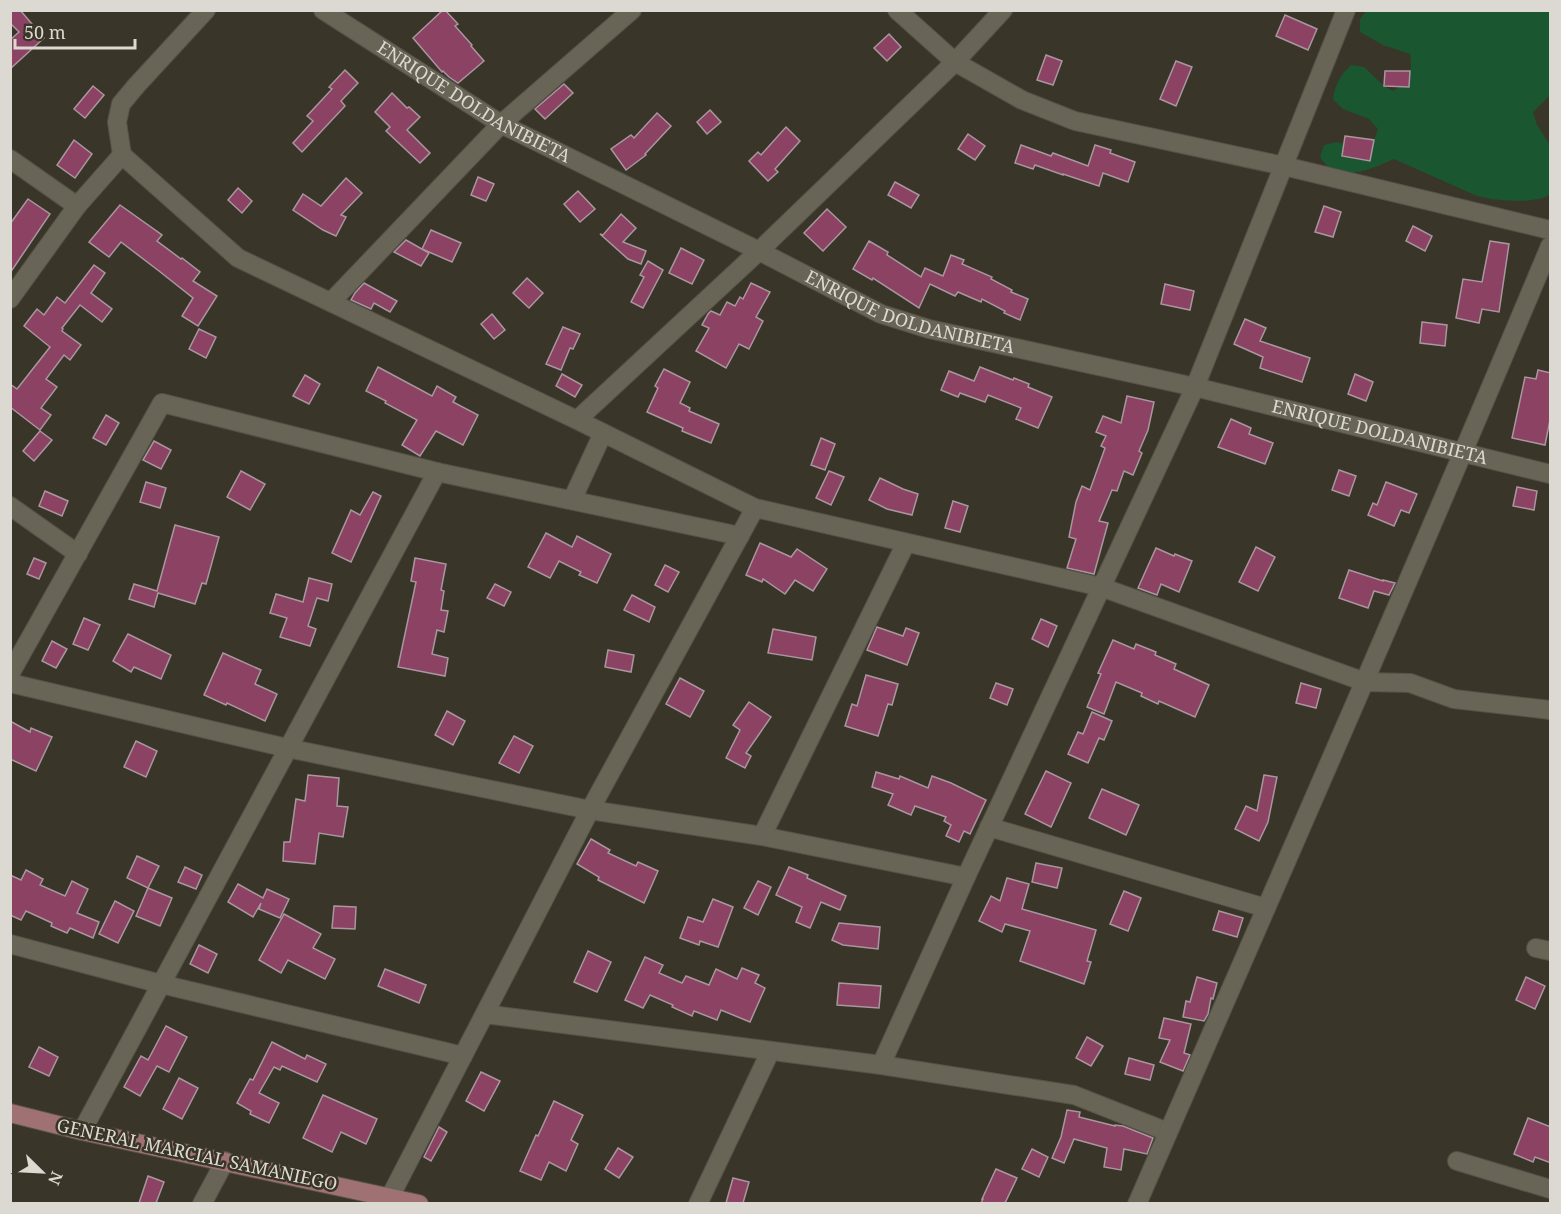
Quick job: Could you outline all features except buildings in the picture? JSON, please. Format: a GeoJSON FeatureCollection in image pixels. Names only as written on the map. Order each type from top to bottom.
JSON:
{"type":"FeatureCollection","features":[{"type":"Feature","properties":{"kind":"main road","name":"GENERAL MARCIAL SAMANIEGO"},"geometry":{"type":"LineString","coordinates":[[10,1113],[82,1131],[419,1203]]}},
{"type":"Feature","properties":{"kind":"street"},"geometry":{"type":"LineString","coordinates":[[206,10],[121,104],[117,123],[122,155],[238,258],[755,508],[1101,586],[1365,682],[1410,683],[1454,699],[1551,710]]}},
{"type":"Feature","properties":{"kind":"street","name":"ENRIQUE DOLDANIBIETA"},"geometry":{"type":"LineString","coordinates":[[323,10],[501,124],[882,314],[928,329],[1195,387],[1551,474]]}},
{"type":"Feature","properties":{"kind":"street"},"geometry":{"type":"LineString","coordinates":[[331,302],[501,124],[632,10]]}},
{"type":"Feature","properties":{"kind":"street"},"geometry":{"type":"LineString","coordinates":[[897,10],[956,62],[1022,100],[1075,121],[1284,166],[1551,230]]}},
{"type":"Feature","properties":{"kind":"street"},"geometry":{"type":"LineString","coordinates":[[576,420],[759,251],[956,62],[1003,10]]}},
{"type":"Feature","properties":{"kind":"street"},"geometry":{"type":"LineString","coordinates":[[881,1065],[989,827],[1195,387],[1346,10]]}},
{"type":"Feature","properties":{"kind":"street"},"geometry":{"type":"LineString","coordinates":[[10,299],[77,206],[122,155]]}},
{"type":"Feature","properties":{"kind":"street"},"geometry":{"type":"LineString","coordinates":[[10,159],[77,206]]}},
{"type":"Feature","properties":{"kind":"street"},"geometry":{"type":"LineString","coordinates":[[1137,1203],[1365,682],[1551,246]]}},
{"type":"Feature","properties":{"kind":"street"},"geometry":{"type":"LineString","coordinates":[[10,674],[162,404],[437,472],[740,536]]}},
{"type":"Feature","properties":{"kind":"street"},"geometry":{"type":"LineString","coordinates":[[572,500],[603,433]]}},
{"type":"Feature","properties":{"kind":"street"},"geometry":{"type":"LineString","coordinates":[[82,1131],[437,472]]}},
{"type":"Feature","properties":{"kind":"street"},"geometry":{"type":"LineString","coordinates":[[10,506],[78,554]]}},
{"type":"Feature","properties":{"kind":"street"},"geometry":{"type":"LineString","coordinates":[[390,1197],[590,810],[755,508]]}},
{"type":"Feature","properties":{"kind":"street"},"geometry":{"type":"LineString","coordinates":[[762,836],[906,543]]}},
{"type":"Feature","properties":{"kind":"street"},"geometry":{"type":"LineString","coordinates":[[10,683],[287,748],[590,810],[762,836],[966,877]]}},
{"type":"Feature","properties":{"kind":"street"},"geometry":{"type":"LineString","coordinates":[[989,827],[1266,909]]}},
{"type":"Feature","properties":{"kind":"street"},"geometry":{"type":"LineString","coordinates":[[10,944],[161,984],[463,1056]]}},
{"type":"Feature","properties":{"kind":"street"},"geometry":{"type":"LineString","coordinates":[[484,1014],[881,1065],[1074,1095],[1168,1132]]}},
{"type":"Feature","properties":{"kind":"street"},"geometry":{"type":"LineString","coordinates":[[698,1203],[770,1052]]}},
{"type":"Feature","properties":{"kind":"street"},"geometry":{"type":"LineString","coordinates":[[202,1203],[225,1161]]}},
{"type":"Feature","properties":{"kind":"street"},"geometry":{"type":"LineString","coordinates":[[1457,1161],[1551,1189]]}},
{"type":"Feature","properties":{"kind":"green space"},"geometry":{"type":"Polygon","coordinates":[[[1366,11],[1550,11],[1550,95],[1533,112],[1537,125],[1550,145],[1550,195],[1534,200],[1515,201],[1477,196],[1394,159],[1371,169],[1354,173],[1337,171],[1327,166],[1320,157],[1324,145],[1337,142],[1362,146],[1374,140],[1378,129],[1369,119],[1343,109],[1333,99],[1337,85],[1347,69],[1351,65],[1364,67],[1384,86],[1393,91],[1409,76],[1410,54],[1383,45],[1360,32],[1360,19],[1366,11]]]}}]}
